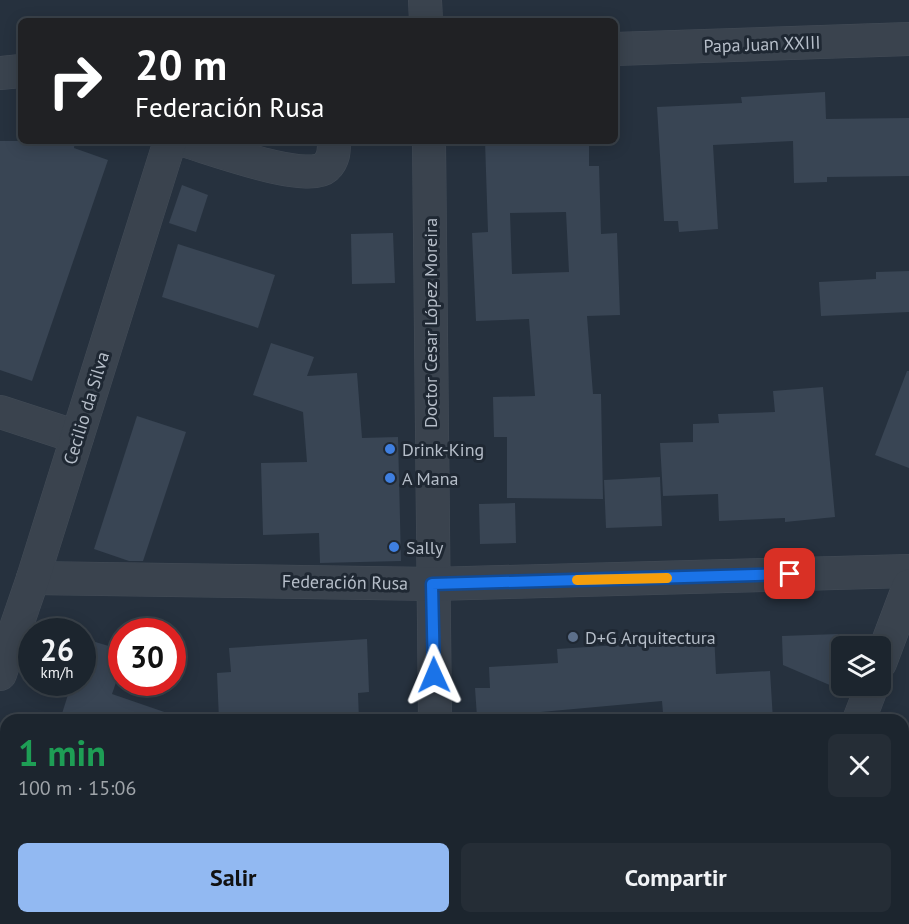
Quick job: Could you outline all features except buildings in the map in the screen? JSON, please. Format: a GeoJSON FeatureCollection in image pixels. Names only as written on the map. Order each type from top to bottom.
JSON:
{"type":"FeatureCollection","features":[{"type":"Feature","properties":{"kind":"street"},"geometry":{"type":"LineString","coordinates":[[425,0],[426,18]]}},
{"type":"Feature","properties":{"kind":"street","name":"Papa Juan XXIII"},"geometry":{"type":"LineString","coordinates":[[618,49],[909,39]]}},
{"type":"Feature","properties":{"kind":"street"},"geometry":{"type":"LineString","coordinates":[[0,73],[18,71]]}},
{"type":"Feature","properties":{"kind":"street","name":"Cecilio da Silva"},"geometry":{"type":"LineString","coordinates":[[0,674],[33,578],[169,144]]}},
{"type":"Feature","properties":{"kind":"street"},"geometry":{"type":"LineString","coordinates":[[207,144],[262,152],[310,172],[325,168],[334,154],[334,144]]}},
{"type":"Feature","properties":{"kind":"street","name":"Doctor Cesar López Moreira"},"geometry":{"type":"LineString","coordinates":[[429,144],[435,714]]}},
{"type":"Feature","properties":{"kind":"street"},"geometry":{"type":"LineString","coordinates":[[0,412],[76,437]]}},
{"type":"Feature","properties":{"kind":"street","name":"Federación Rusa"},"geometry":{"type":"LineString","coordinates":[[33,578],[432,584],[909,571]]}},
{"type":"Feature","properties":{"kind":"street"},"geometry":{"type":"LineString","coordinates":[[890,636],[909,586]]}},
{"type":"Feature","properties":{"kind":"street"},"geometry":{"type":"LineString","coordinates":[[861,714],[868,696]]}},
{"type":"Feature","properties":{"kind":"slow traffic"},"geometry":{"type":"LineString","coordinates":[[577,580],[667,578]]}},
{"type":"Feature","properties":{"kind":"place","name":"Drink-King"},"geometry":{"type":"Point","coordinates":[390,449]}},
{"type":"Feature","properties":{"kind":"place","name":"A Mana"},"geometry":{"type":"Point","coordinates":[390,478]}},
{"type":"Feature","properties":{"kind":"place","name":"Sally"},"geometry":{"type":"Point","coordinates":[394,547]}},
{"type":"Feature","properties":{"kind":"place","name":"D+G Arquitectura"},"geometry":{"type":"Point","coordinates":[573,637]}},
{"type":"Feature","properties":{"kind":"route"},"geometry":{"type":"LineString","coordinates":[[434,675],[432,584],[790,574]]}}]}
